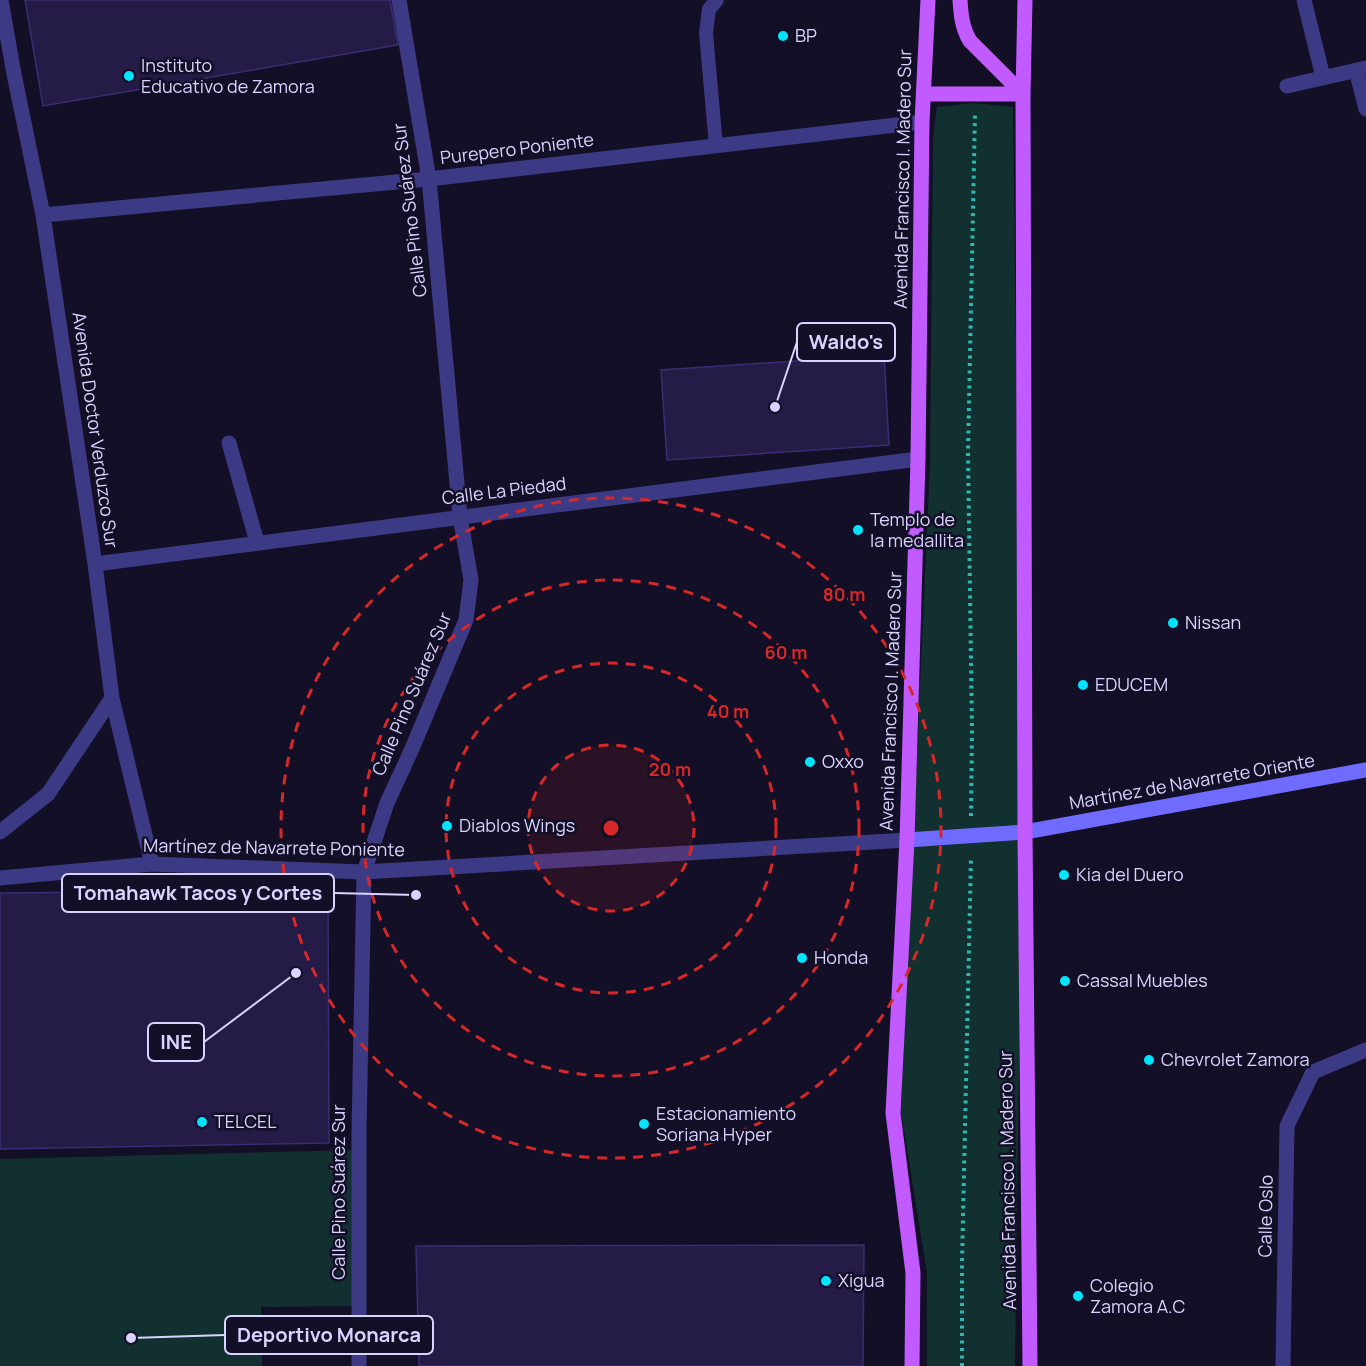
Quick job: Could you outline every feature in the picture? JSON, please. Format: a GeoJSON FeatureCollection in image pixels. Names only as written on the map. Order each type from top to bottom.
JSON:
{"type":"FeatureCollection","features":[{"type":"Feature","properties":{"kind":"main road","name":"Avenida Francisco I. Madero Sur"},"geometry":{"type":"LineString","coordinates":[[912,1366],[913,1273],[893,1113],[907,840],[918,459],[922,122],[928,0]]}},
{"type":"Feature","properties":{"kind":"main road"},"geometry":{"type":"LineString","coordinates":[[960,0],[965,33],[970,41],[1023,94]]}},
{"type":"Feature","properties":{"kind":"main road","name":"Avenida Francisco I. Madero Sur"},"geometry":{"type":"LineString","coordinates":[[1025,0],[1023,94],[1025,832],[1030,1366]]}},
{"type":"Feature","properties":{"kind":"main road"},"geometry":{"type":"LineString","coordinates":[[924,94],[1023,94]]}},
{"type":"Feature","properties":{"kind":"street","name":"Avenida Doctor Verduzco Sur"},"geometry":{"type":"LineString","coordinates":[[1,0],[7,75],[43,215],[95,564],[112,698],[152,864]]}},
{"type":"Feature","properties":{"kind":"street","name":"Calle Pino Suárez Sur"},"geometry":{"type":"LineString","coordinates":[[360,1366],[359,1132],[364,872],[387,803],[466,620],[471,580],[460,516],[429,179],[399,0]]}},
{"type":"Feature","properties":{"kind":"street"},"geometry":{"type":"LineString","coordinates":[[1304,0],[1323,77]]}},
{"type":"Feature","properties":{"kind":"street"},"geometry":{"type":"LineString","coordinates":[[1287,86],[1361,69],[1366,109]]}},
{"type":"Feature","properties":{"kind":"street","name":"Purepero Poniente"},"geometry":{"type":"LineString","coordinates":[[43,215],[429,179],[922,122]]}},
{"type":"Feature","properties":{"kind":"street"},"geometry":{"type":"LineString","coordinates":[[229,443],[257,542]]}},
{"type":"Feature","properties":{"kind":"street","name":"Calle La Piedad"},"geometry":{"type":"LineString","coordinates":[[95,564],[918,459]]}},
{"type":"Feature","properties":{"kind":"street"},"geometry":{"type":"LineString","coordinates":[[0,832],[48,794],[112,698]]}},
{"type":"Feature","properties":{"kind":"street","name":"Martínez de Navarrete Oriente"},"geometry":{"type":"LineString","coordinates":[[907,840],[1025,832],[1366,770]]}},
{"type":"Feature","properties":{"kind":"street","name":"Martínez de Navarrete Poniente"},"geometry":{"type":"LineString","coordinates":[[0,878],[152,864],[364,872],[907,840]]}},
{"type":"Feature","properties":{"kind":"street","name":"Calle Oslo"},"geometry":{"type":"LineString","coordinates":[[1283,1366],[1287,1126],[1313,1072],[1366,1050]]}},
{"type":"Feature","properties":{"kind":"lane"},"geometry":{"type":"LineString","coordinates":[[717,0],[709,9],[706,33],[717,146]]}},
{"type":"Feature","properties":{"kind":"path"},"geometry":{"type":"LineString","coordinates":[[962,1366],[971,836],[972,731],[968,453],[975,94]]}},
{"type":"Feature","properties":{"kind":"green space"},"geometry":{"type":"Polygon","coordinates":[[[973,103],[1013,107],[1022,834],[1015,1366],[927,1366],[927,1273],[901,1112],[930,462],[933,138],[937,107],[973,103]]]}},
{"type":"Feature","properties":{"kind":"green space"},"geometry":{"type":"Polygon","coordinates":[[[357,1150],[356,1306],[261,1307],[262,1366],[0,1366],[0,1159],[357,1150]]]}},
{"type":"Feature","properties":{"kind":"building","name":"Instituto Educativo de Zamora"},"geometry":{"type":"Polygon","coordinates":[[[25,0],[390,0],[398,45],[43,106],[25,0]]]}},
{"type":"Feature","properties":{"kind":"building"},"geometry":{"type":"Polygon","coordinates":[[[884,355],[889,445],[667,460],[661,370],[884,355]]]}},
{"type":"Feature","properties":{"kind":"building"},"geometry":{"type":"Polygon","coordinates":[[[328,890],[329,1143],[0,1149],[0,893],[328,890]]]}},
{"type":"Feature","properties":{"kind":"building"},"geometry":{"type":"Polygon","coordinates":[[[864,1245],[863,1366],[419,1366],[416,1246],[864,1245]]]}},
{"type":"Feature","properties":{"kind":"place","name":"BP"},"geometry":{"type":"Point","coordinates":[783,36]}},
{"type":"Feature","properties":{"kind":"place","name":"Instituto Educativo de Zamora"},"geometry":{"type":"Point","coordinates":[129,76]}},
{"type":"Feature","properties":{"kind":"place","name":"Waldo's"},"geometry":{"type":"Point","coordinates":[775,407]}},
{"type":"Feature","properties":{"kind":"place","name":"Templo de la medallita"},"geometry":{"type":"Point","coordinates":[858,530]}},
{"type":"Feature","properties":{"kind":"place","name":"Nissan"},"geometry":{"type":"Point","coordinates":[1173,623]}},
{"type":"Feature","properties":{"kind":"place","name":"EDUCEM"},"geometry":{"type":"Point","coordinates":[1083,685]}},
{"type":"Feature","properties":{"kind":"place","name":"Oxxo"},"geometry":{"type":"Point","coordinates":[810,762]}},
{"type":"Feature","properties":{"kind":"place","name":"Diablos Wings"},"geometry":{"type":"Point","coordinates":[447,826]}},
{"type":"Feature","properties":{"kind":"place","name":"Kia del Duero"},"geometry":{"type":"Point","coordinates":[1064,875]}},
{"type":"Feature","properties":{"kind":"place","name":"Tomahawk Tacos y Cortes"},"geometry":{"type":"Point","coordinates":[416,895]}},
{"type":"Feature","properties":{"kind":"place","name":"Honda"},"geometry":{"type":"Point","coordinates":[802,958]}},
{"type":"Feature","properties":{"kind":"place","name":"INE"},"geometry":{"type":"Point","coordinates":[296,973]}},
{"type":"Feature","properties":{"kind":"place","name":"Cassal Muebles"},"geometry":{"type":"Point","coordinates":[1065,981]}},
{"type":"Feature","properties":{"kind":"place","name":"Chevrolet Zamora"},"geometry":{"type":"Point","coordinates":[1149,1060]}},
{"type":"Feature","properties":{"kind":"place","name":"TELCEL"},"geometry":{"type":"Point","coordinates":[202,1122]}},
{"type":"Feature","properties":{"kind":"place","name":"Estacionamiento Soriana Hyper"},"geometry":{"type":"Point","coordinates":[644,1124]}},
{"type":"Feature","properties":{"kind":"place","name":"Xigua"},"geometry":{"type":"Point","coordinates":[826,1281]}},
{"type":"Feature","properties":{"kind":"place","name":"Colegio Zamora A.C"},"geometry":{"type":"Point","coordinates":[1078,1296]}},
{"type":"Feature","properties":{"kind":"place","name":"Deportivo Monarca"},"geometry":{"type":"Point","coordinates":[131,1338]}}]}
